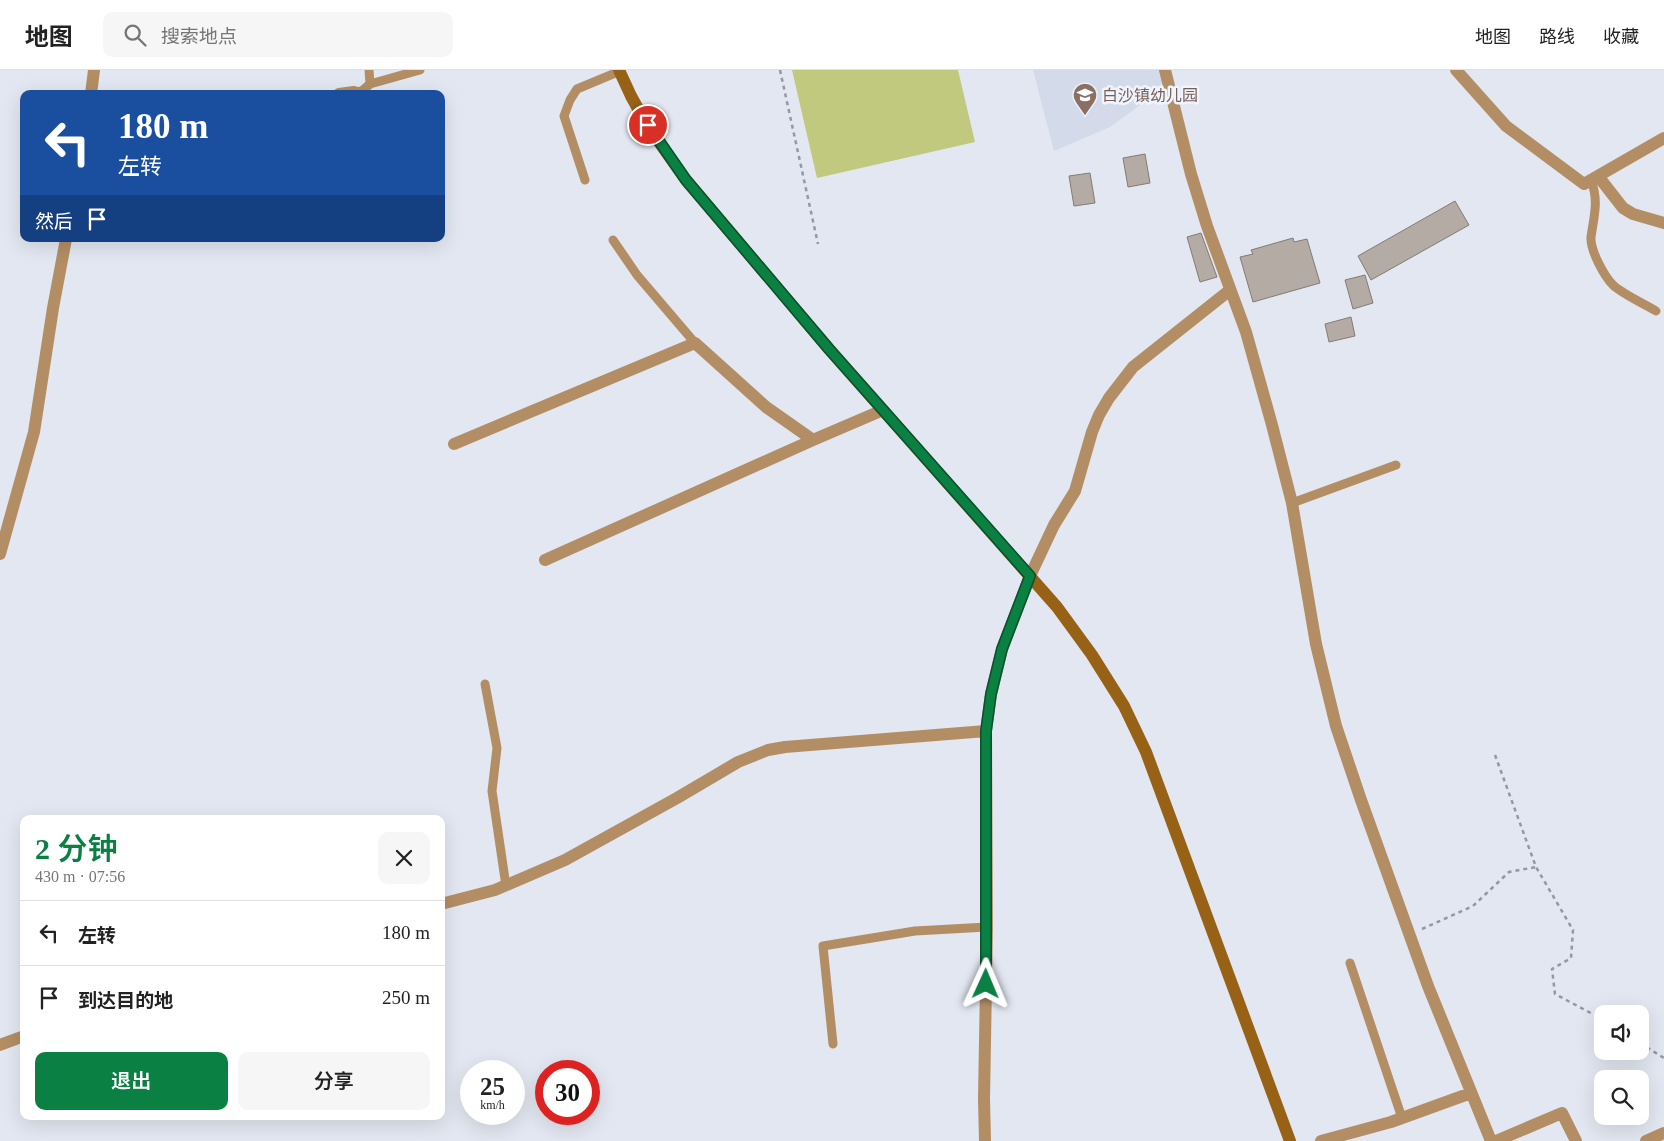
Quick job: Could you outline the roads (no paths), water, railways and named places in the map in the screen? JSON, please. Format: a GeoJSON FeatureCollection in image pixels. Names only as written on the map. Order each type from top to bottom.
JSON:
{"type":"FeatureCollection","features":[{"type":"Feature","properties":{"kind":"main road"},"geometry":{"type":"LineString","coordinates":[[619,70],[631,96],[648,125],[686,180],[883,410],[1057,607],[1092,655],[1124,706],[1146,752],[1290,1141]]}},
{"type":"Feature","properties":{"kind":"street"},"geometry":{"type":"LineString","coordinates":[[92,90],[94,70]]}},
{"type":"Feature","properties":{"kind":"street"},"geometry":{"type":"LineString","coordinates":[[1166,70],[1191,174],[1207,226],[1246,332],[1272,425],[1292,504],[1316,644],[1336,726],[1409,935],[1491,1141]]}},
{"type":"Feature","properties":{"kind":"street"},"geometry":{"type":"LineString","coordinates":[[1456,70],[1506,126],[1584,184],[1664,138]]}},
{"type":"Feature","properties":{"kind":"street"},"geometry":{"type":"LineString","coordinates":[[1595,178],[1628,212],[1664,223]]}},
{"type":"Feature","properties":{"kind":"street"},"geometry":{"type":"LineString","coordinates":[[0,554],[34,432],[65,242]]}},
{"type":"Feature","properties":{"kind":"street"},"geometry":{"type":"LineString","coordinates":[[985,1141],[986,731],[991,694],[1000,657],[1030,576],[1054,525],[1075,491],[1092,432],[1109,398],[1133,367],[1230,290]]}},
{"type":"Feature","properties":{"kind":"street"},"geometry":{"type":"LineString","coordinates":[[454,444],[696,344],[766,407],[813,440]]}},
{"type":"Feature","properties":{"kind":"street"},"geometry":{"type":"LineString","coordinates":[[545,560],[883,410]]}},
{"type":"Feature","properties":{"kind":"street"},"geometry":{"type":"LineString","coordinates":[[445,903],[495,890],[565,860],[590,848],[678,798],[724,769],[768,750],[785,747],[986,731]]}},
{"type":"Feature","properties":{"kind":"street"},"geometry":{"type":"LineString","coordinates":[[0,1045],[20,1038]]}},
{"type":"Feature","properties":{"kind":"street"},"geometry":{"type":"LineString","coordinates":[[1322,1141],[1402,1118],[1471,1092]]}},
{"type":"Feature","properties":{"kind":"street"},"geometry":{"type":"LineString","coordinates":[[1496,1141],[1562,1113],[1576,1141]]}},
{"type":"Feature","properties":{"kind":"street"},"geometry":{"type":"LineString","coordinates":[[1646,1141],[1664,1133]]}},
{"type":"Feature","properties":{"kind":"lane"},"geometry":{"type":"LineString","coordinates":[[369,70],[370,84]]}},
{"type":"Feature","properties":{"kind":"lane"},"geometry":{"type":"LineString","coordinates":[[363,90],[370,84],[420,70]]}},
{"type":"Feature","properties":{"kind":"lane"},"geometry":{"type":"LineString","coordinates":[[585,180],[564,116],[570,100],[577,89],[619,70]]}},
{"type":"Feature","properties":{"kind":"lane"},"geometry":{"type":"LineString","coordinates":[[1595,178],[1596,203],[1591,240],[1597,260],[1613,286],[1656,311]]}},
{"type":"Feature","properties":{"kind":"lane"},"geometry":{"type":"LineString","coordinates":[[613,240],[636,276],[696,344]]}},
{"type":"Feature","properties":{"kind":"lane"},"geometry":{"type":"LineString","coordinates":[[1292,504],[1396,464]]}},
{"type":"Feature","properties":{"kind":"lane"},"geometry":{"type":"LineString","coordinates":[[485,684],[497,748],[492,791],[506,886]]}},
{"type":"Feature","properties":{"kind":"lane"},"geometry":{"type":"LineString","coordinates":[[833,1044],[823,946],[916,931],[987,927]]}},
{"type":"Feature","properties":{"kind":"lane"},"geometry":{"type":"LineString","coordinates":[[1350,962],[1402,1118]]}},
{"type":"Feature","properties":{"kind":"place","name":"白沙镇幼儿园"},"geometry":{"type":"Point","coordinates":[1085,116]}}]}
